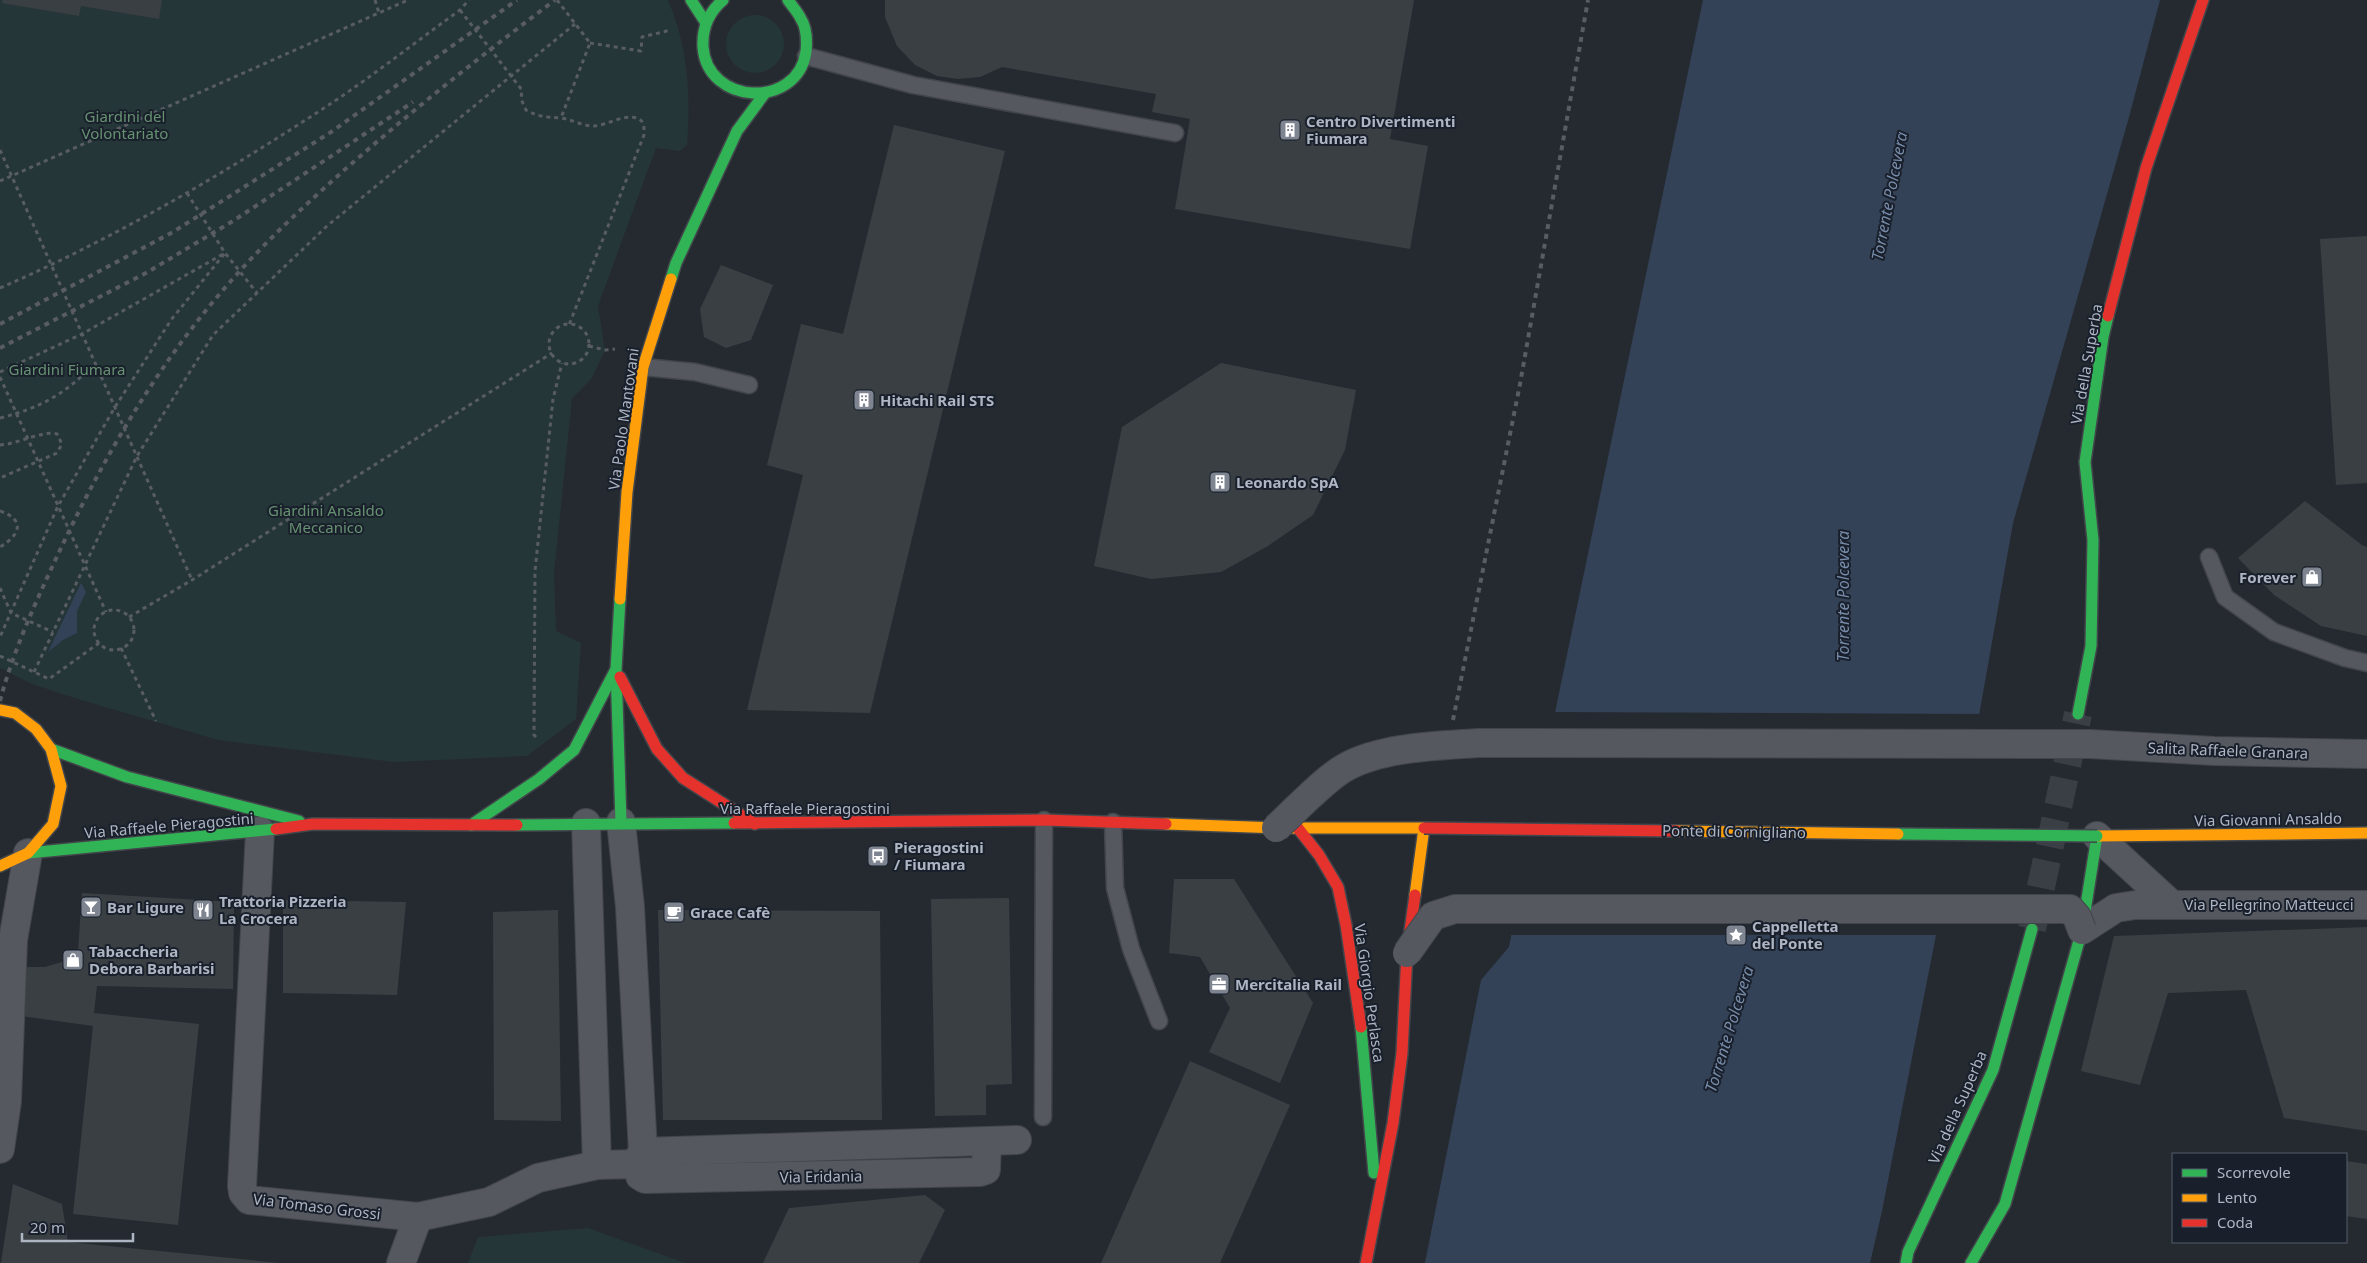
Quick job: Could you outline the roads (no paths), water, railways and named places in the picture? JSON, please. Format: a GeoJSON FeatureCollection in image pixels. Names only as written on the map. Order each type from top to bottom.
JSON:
{"type":"FeatureCollection","features":[{"type":"Feature","properties":{"kind":"main road"},"geometry":{"type":"LineString","coordinates":[[691,0],[706,23]]}},
{"type":"Feature","properties":{"kind":"main road"},"geometry":{"type":"LineString","coordinates":[[723,0],[712,11],[702,38],[703,52],[708,66],[717,78],[729,87],[740,92],[765,93],[778,89],[791,81],[800,69],[806,56],[808,40],[805,24],[797,10],[788,0]]}},
{"type":"Feature","properties":{"kind":"main road","name":"Via della Superba"},"geometry":{"type":"LineString","coordinates":[[2078,714],[2091,646],[2093,540],[2086,462],[2102,337],[2146,168],[2203,0]]}},
{"type":"Feature","properties":{"kind":"main road"},"geometry":{"type":"LineString","coordinates":[[729,87],[738,131]]}},
{"type":"Feature","properties":{"kind":"main road","name":"Via Paolo Mantovani"},"geometry":{"type":"LineString","coordinates":[[621,822],[616,669],[627,492],[643,366],[676,263],[738,131],[765,93]]}},
{"type":"Feature","properties":{"kind":"main road"},"geometry":{"type":"LineString","coordinates":[[616,669],[657,749],[683,778],[755,824]]}},
{"type":"Feature","properties":{"kind":"main road","name":"Via Paolo Mantovani"},"geometry":{"type":"LineString","coordinates":[[470,825],[538,779],[574,750],[616,669]]}},
{"type":"Feature","properties":{"kind":"main road"},"geometry":{"type":"LineString","coordinates":[[0,710],[15,713],[36,729],[51,749],[61,786],[53,824],[28,853],[0,866]]}},
{"type":"Feature","properties":{"kind":"main road","name":"Via Raffaele Pieragostini"},"geometry":{"type":"LineString","coordinates":[[51,749],[127,777],[313,824]]}},
{"type":"Feature","properties":{"kind":"main road","name":"Via Raffaele Pieragostini"},"geometry":{"type":"LineString","coordinates":[[28,853],[260,831],[313,824],[470,825],[621,822],[755,824],[1044,820],[1287,828]]}},
{"type":"Feature","properties":{"kind":"main road","name":"Ponte di Cornigliano"},"geometry":{"type":"LineString","coordinates":[[1287,828],[2097,836],[2170,835]]}},
{"type":"Feature","properties":{"kind":"main road","name":"Via Giorgio Perlasca"},"geometry":{"type":"LineString","coordinates":[[1287,828],[1319,855],[1338,887],[1346,925],[1360,1021],[1377,1206]]}},
{"type":"Feature","properties":{"kind":"main road","name":"Via Giorgio Perlasca"},"geometry":{"type":"LineString","coordinates":[[1366,1263],[1393,1123],[1402,1053],[1407,953],[1424,828]]}},
{"type":"Feature","properties":{"kind":"main road","name":"Via Giovanni Ansaldo"},"geometry":{"type":"LineString","coordinates":[[2170,835],[2367,833]]}},
{"type":"Feature","properties":{"kind":"main road"},"geometry":{"type":"LineString","coordinates":[[1972,1263],[2005,1204],[2082,930],[2097,836]]}},
{"type":"Feature","properties":{"kind":"main road","name":"Via della Superba"},"geometry":{"type":"LineString","coordinates":[[1906,1263],[1908,1252],[1993,1070],[2032,929]]}},
{"type":"Feature","properties":{"kind":"street","name":"Salita Raffaele Granara"},"geometry":{"type":"LineString","coordinates":[[1287,828],[1345,768],[1365,758],[1422,747],[1478,743],[2090,744],[2214,751],[2367,754]]}},
{"type":"Feature","properties":{"kind":"street"},"geometry":{"type":"LineString","coordinates":[[621,822],[630,907],[640,1158]]}},
{"type":"Feature","properties":{"kind":"street"},"geometry":{"type":"LineString","coordinates":[[586,824],[597,1165]]}},
{"type":"Feature","properties":{"kind":"street","name":"Via Tomaso Grossi"},"geometry":{"type":"LineString","coordinates":[[260,831],[242,1176],[243,1193],[249,1200],[418,1217],[489,1202],[538,1178],[597,1165]]}},
{"type":"Feature","properties":{"kind":"street","name":"Via Pellegrino Matteucci"},"geometry":{"type":"LineString","coordinates":[[2097,836],[2171,904]]}},
{"type":"Feature","properties":{"kind":"street"},"geometry":{"type":"LineString","coordinates":[[0,1148],[7,1101],[13,940],[28,853]]}},
{"type":"Feature","properties":{"kind":"street","name":"Via Pellegrino Matteucci"},"geometry":{"type":"LineString","coordinates":[[2082,930],[2116,908],[2171,904],[2367,905]]}},
{"type":"Feature","properties":{"kind":"street"},"geometry":{"type":"LineString","coordinates":[[1407,953],[1433,916],[1455,909],[2070,909],[2077,917],[2082,930]]}},
{"type":"Feature","properties":{"kind":"street","name":"Via Eridania"},"geometry":{"type":"LineString","coordinates":[[597,1165],[640,1158],[827,1147],[1017,1140]]}},
{"type":"Feature","properties":{"kind":"street","name":"Via Eridania"},"geometry":{"type":"LineString","coordinates":[[640,1158],[640,1176],[645,1179],[980,1172],[986,1170],[988,1163],[988,1141]]}},
{"type":"Feature","properties":{"kind":"street"},"geometry":{"type":"LineString","coordinates":[[401,1263],[418,1217]]}},
{"type":"Feature","properties":{"kind":"lane"},"geometry":{"type":"LineString","coordinates":[[806,56],[913,86],[1175,133]]}},
{"type":"Feature","properties":{"kind":"lane"},"geometry":{"type":"LineString","coordinates":[[643,366],[695,372],[749,384]]}},
{"type":"Feature","properties":{"kind":"lane"},"geometry":{"type":"LineString","coordinates":[[2210,558],[2225,597],[2274,632],[2345,658],[2367,663]]}},
{"type":"Feature","properties":{"kind":"lane"},"geometry":{"type":"LineString","coordinates":[[1043,1117],[1044,820]]}},
{"type":"Feature","properties":{"kind":"lane"},"geometry":{"type":"LineString","coordinates":[[1113,822],[1115,888],[1131,950],[1159,1021]]}},
{"type":"Feature","properties":{"kind":"lane"},"geometry":{"type":"LineString","coordinates":[[826,1176],[827,1147]]}},
{"type":"Feature","properties":{"kind":"water","name":"Torrente Polcevera"},"geometry":{"type":"Polygon","coordinates":[[[1703,0],[2160,0],[2129,117],[2013,523],[1980,710],[1882,1211],[1870,1263],[1425,1263],[1481,980],[1509,947],[1557,703],[1703,0]]]}},
{"type":"Feature","properties":{"kind":"water"},"geometry":{"type":"Polygon","coordinates":[[[81,583],[86,592],[77,611],[77,633],[63,640],[48,652],[81,583]]]}},
{"type":"Feature","properties":{"kind":"tunnel"},"geometry":{"type":"LineString","coordinates":[[2032,929],[2078,714]]}},
{"type":"Feature","properties":{"kind":"railway"},"geometry":{"type":"LineString","coordinates":[[0,324],[173,232],[331,132],[517,0]]}},
{"type":"Feature","properties":{"kind":"railway"},"geometry":{"type":"LineString","coordinates":[[0,701],[19,642],[78,513],[136,409],[204,312],[256,253],[341,173],[447,84],[555,0]]}},
{"type":"Feature","properties":{"kind":"railway"},"geometry":{"type":"LineString","coordinates":[[1453,720],[1520,384],[1588,0]]}},
{"type":"Feature","properties":{"kind":"railway"},"geometry":{"type":"LineString","coordinates":[[0,348],[146,273],[233,221],[413,102]]}},
{"type":"Feature","properties":{"kind":"place","name":"Centro Divertimenti Fiumara"},"geometry":{"type":"Point","coordinates":[1290,130]}},
{"type":"Feature","properties":{"kind":"place","name":"Hitachi Rail STS"},"geometry":{"type":"Point","coordinates":[864,400]}},
{"type":"Feature","properties":{"kind":"place","name":"Leonardo SpA"},"geometry":{"type":"Point","coordinates":[1220,482]}},
{"type":"Feature","properties":{"kind":"place","name":"Forever"},"geometry":{"type":"Point","coordinates":[2312,577]}},
{"type":"Feature","properties":{"kind":"place","name":"Pieragostini / Fiumara"},"geometry":{"type":"Point","coordinates":[878,856]}},
{"type":"Feature","properties":{"kind":"place","name":"Bar Ligure"},"geometry":{"type":"Point","coordinates":[91,907]}},
{"type":"Feature","properties":{"kind":"place","name":"Trattoria Pizzeria La Crocera"},"geometry":{"type":"Point","coordinates":[203,910]}},
{"type":"Feature","properties":{"kind":"place","name":"Grace Cafè"},"geometry":{"type":"Point","coordinates":[674,912]}},
{"type":"Feature","properties":{"kind":"place","name":"Cappelletta del Ponte"},"geometry":{"type":"Point","coordinates":[1736,935]}},
{"type":"Feature","properties":{"kind":"place","name":"Tabaccheria Debora Barbarisi"},"geometry":{"type":"Point","coordinates":[73,960]}},
{"type":"Feature","properties":{"kind":"place","name":"Mercitalia Rail"},"geometry":{"type":"Point","coordinates":[1219,984]}},
{"type":"Feature","properties":{"kind":"park label","name":"Giardini del Volontariato"},"geometry":{"type":"Point","coordinates":[125,124]}},
{"type":"Feature","properties":{"kind":"park label","name":"Giardini Fiumara"},"geometry":{"type":"Point","coordinates":[67,369]}},
{"type":"Feature","properties":{"kind":"park label","name":"Giardini Ansaldo Meccanico"},"geometry":{"type":"Point","coordinates":[326,518]}}]}
